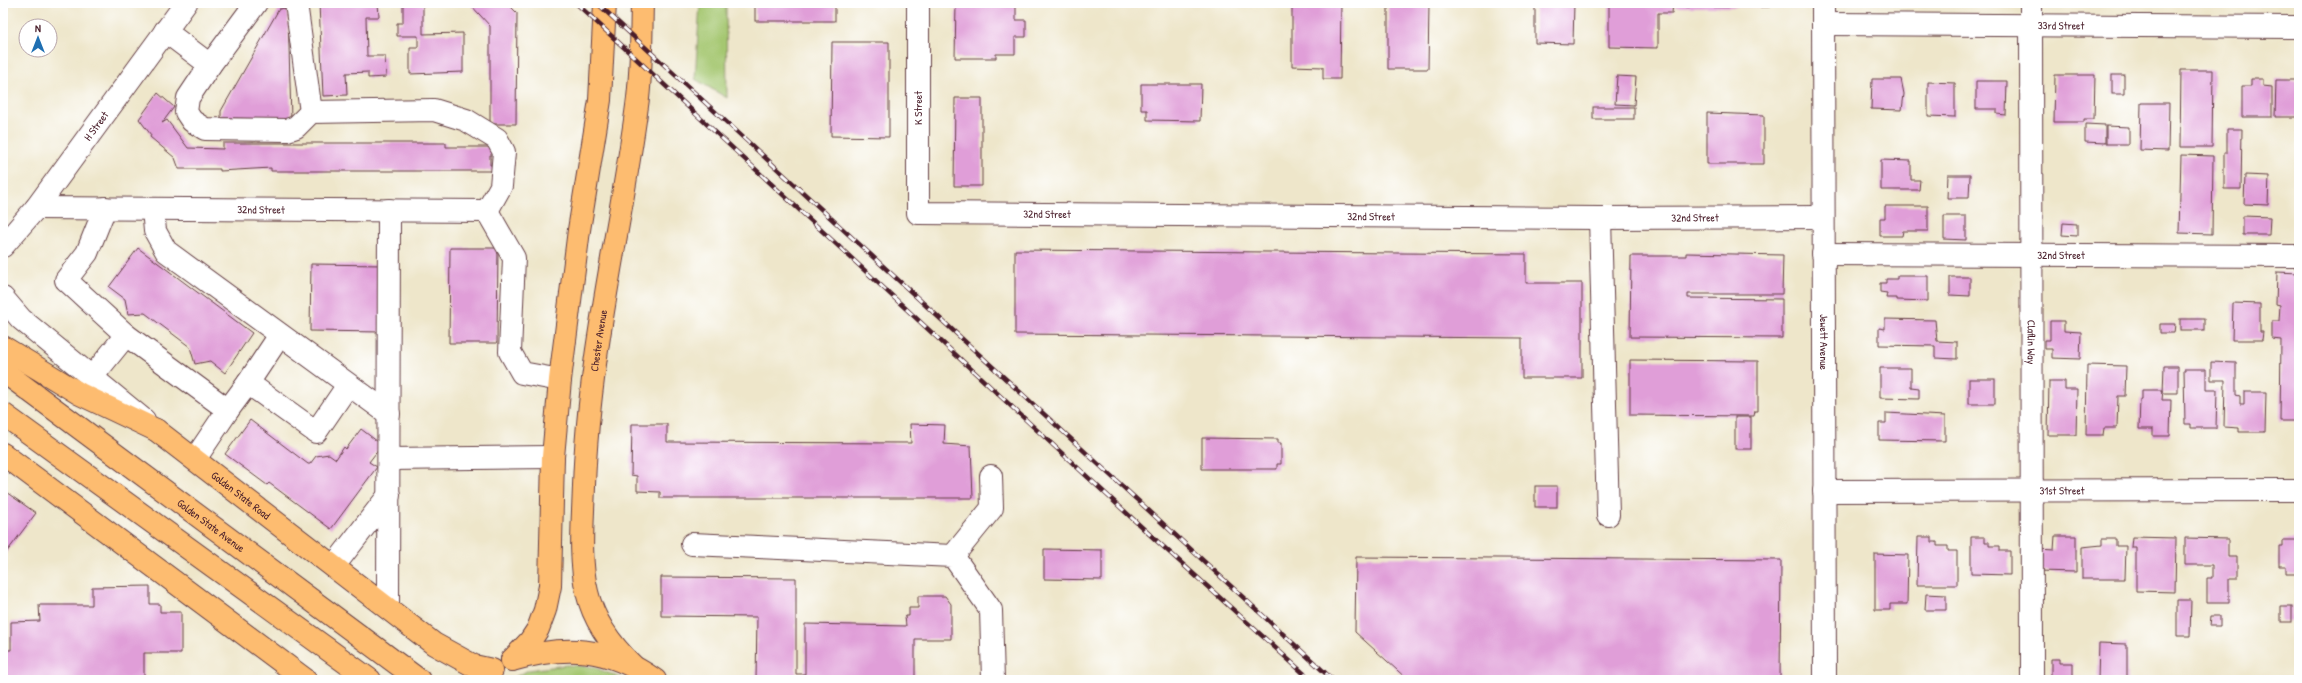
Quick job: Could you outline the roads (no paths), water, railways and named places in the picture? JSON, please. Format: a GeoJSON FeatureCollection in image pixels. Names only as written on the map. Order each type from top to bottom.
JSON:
{"type":"FeatureCollection","features":[{"type":"Feature","properties":{"kind":"main road"},"geometry":{"type":"LineString","coordinates":[[512,660],[530,641],[545,610],[550,586],[553,457],[560,380],[579,230],[600,100],[605,3]]}},
{"type":"Feature","properties":{"kind":"main road","name":"Chester Avenue"},"geometry":{"type":"LineString","coordinates":[[633,666],[606,636],[593,613],[586,591],[583,530],[585,462],[591,398],[638,104],[642,3]]}},
{"type":"Feature","properties":{"kind":"main road"},"geometry":{"type":"LineString","coordinates":[[3,347],[80,394],[156,430]]}},
{"type":"Feature","properties":{"kind":"main road","name":"Golden State Avenue"},"geometry":{"type":"LineString","coordinates":[[3,371],[419,680]]}},
{"type":"Feature","properties":{"kind":"main road"},"geometry":{"type":"LineString","coordinates":[[3,414],[370,680]]}},
{"type":"Feature","properties":{"kind":"main road","name":"Golden State Road"},"geometry":{"type":"LineString","coordinates":[[156,430],[434,644],[458,659],[474,666],[485,675]]}},
{"type":"Feature","properties":{"kind":"main road"},"geometry":{"type":"LineString","coordinates":[[3,454],[306,680]]}},
{"type":"Feature","properties":{"kind":"main road"},"geometry":{"type":"LineString","coordinates":[[485,675],[512,660],[542,652],[574,650],[604,655],[633,666],[655,680]]}},
{"type":"Feature","properties":{"kind":"street","name":"H Street"},"geometry":{"type":"LineString","coordinates":[[3,246],[36,208],[186,3]]}},
{"type":"Feature","properties":{"kind":"street"},"geometry":{"type":"LineString","coordinates":[[256,3],[210,65],[188,98],[186,112],[192,121],[204,129],[287,130],[296,127],[310,112],[434,110],[466,120],[497,139],[504,152],[501,186],[487,210],[514,258],[510,352],[522,373],[560,380]]}},
{"type":"Feature","properties":{"kind":"street"},"geometry":{"type":"LineString","coordinates":[[296,3],[310,112]]}},
{"type":"Feature","properties":{"kind":"street","name":"K Street"},"geometry":{"type":"LineString","coordinates":[[918,3],[918,213]]}},
{"type":"Feature","properties":{"kind":"street","name":"Claflin Way"},"geometry":{"type":"LineString","coordinates":[[2031,3],[2032,680]]}},
{"type":"Feature","properties":{"kind":"street","name":"33rd Street"},"geometry":{"type":"LineString","coordinates":[[1823,14],[2031,25],[2299,27]]}},
{"type":"Feature","properties":{"kind":"street","name":"Jewett Avenue"},"geometry":{"type":"LineString","coordinates":[[1823,14],[1825,680]]}},
{"type":"Feature","properties":{"kind":"street"},"geometry":{"type":"LineString","coordinates":[[165,31],[210,65]]}},
{"type":"Feature","properties":{"kind":"street","name":"32nd Street"},"geometry":{"type":"LineString","coordinates":[[36,208],[487,210]]}},
{"type":"Feature","properties":{"kind":"street"},"geometry":{"type":"LineString","coordinates":[[105,208],[87,253],[66,280],[126,335],[228,410]]}},
{"type":"Feature","properties":{"kind":"street"},"geometry":{"type":"LineString","coordinates":[[153,209],[155,231],[166,251],[389,414]]}},
{"type":"Feature","properties":{"kind":"street"},"geometry":{"type":"LineString","coordinates":[[388,608],[389,210]]}},
{"type":"Feature","properties":{"kind":"street","name":"32nd Street"},"geometry":{"type":"LineString","coordinates":[[918,213],[1600,218],[1824,217]]}},
{"type":"Feature","properties":{"kind":"street"},"geometry":{"type":"LineString","coordinates":[[1600,218],[1608,515]]}},
{"type":"Feature","properties":{"kind":"street","name":"32nd Street"},"geometry":{"type":"LineString","coordinates":[[1824,254],[2299,256]]}},
{"type":"Feature","properties":{"kind":"street","name":"Golden State Road"},"geometry":{"type":"LineString","coordinates":[[3,298],[21,319],[156,430]]}},
{"type":"Feature","properties":{"kind":"street"},"geometry":{"type":"LineString","coordinates":[[92,378],[126,335]]}},
{"type":"Feature","properties":{"kind":"street"},"geometry":{"type":"LineString","coordinates":[[195,459],[280,335]]}},
{"type":"Feature","properties":{"kind":"street"},"geometry":{"type":"LineString","coordinates":[[248,383],[316,432],[348,385]]}},
{"type":"Feature","properties":{"kind":"street"},"geometry":{"type":"LineString","coordinates":[[389,459],[553,457]]}},
{"type":"Feature","properties":{"kind":"street"},"geometry":{"type":"LineString","coordinates":[[953,556],[992,508],[991,476]]}},
{"type":"Feature","properties":{"kind":"street","name":"31st Street"},"geometry":{"type":"LineString","coordinates":[[1824,491],[2299,490]]}},
{"type":"Feature","properties":{"kind":"street"},"geometry":{"type":"LineString","coordinates":[[334,566],[389,495]]}},
{"type":"Feature","properties":{"kind":"street"},"geometry":{"type":"LineString","coordinates":[[692,544],[953,556]]}},
{"type":"Feature","properties":{"kind":"street"},"geometry":{"type":"LineString","coordinates":[[953,556],[991,610],[993,680]]}},
{"type":"Feature","properties":{"kind":"railway"},"geometry":{"type":"LineString","coordinates":[[576,3],[1147,532],[1311,680]]}},
{"type":"Feature","properties":{"kind":"railway"},"geometry":{"type":"LineString","coordinates":[[597,3],[1333,680]]}}]}
